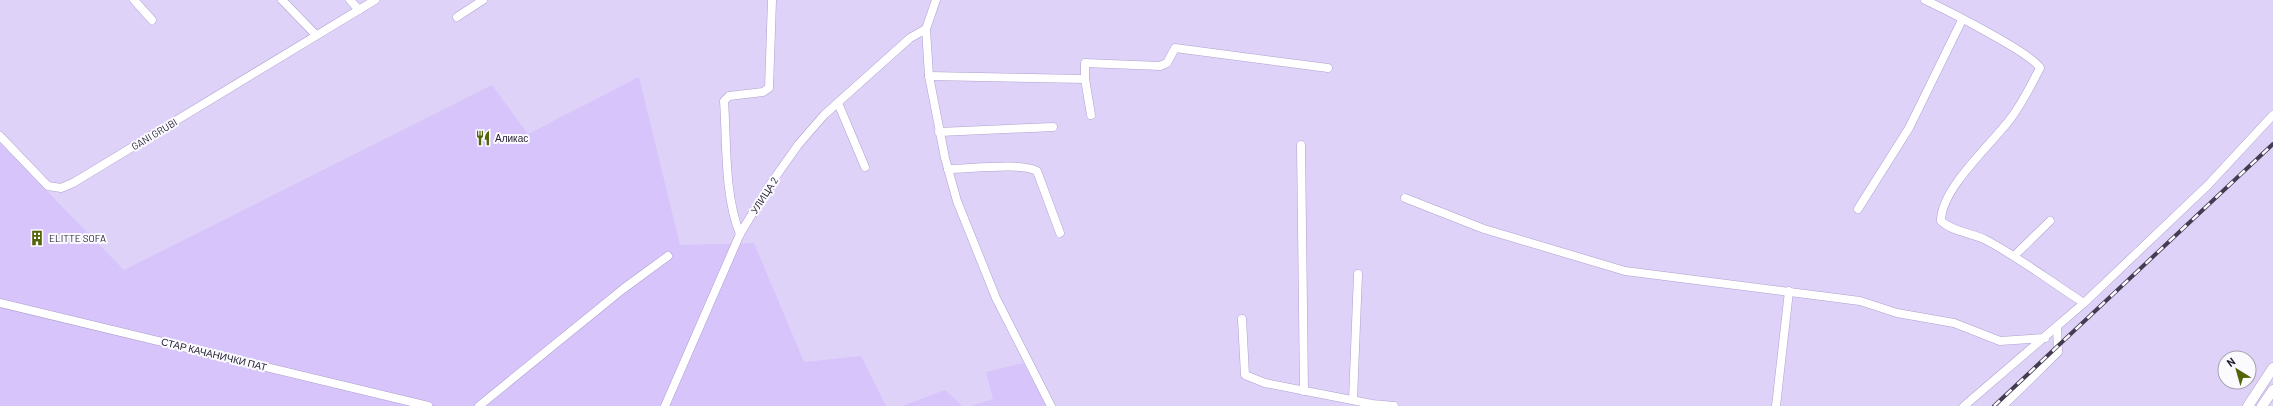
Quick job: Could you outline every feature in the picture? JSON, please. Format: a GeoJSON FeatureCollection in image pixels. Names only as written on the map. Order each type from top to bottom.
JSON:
{"type":"FeatureCollection","features":[{"type":"Feature","properties":{"kind":"street"},"geometry":{"type":"LineString","coordinates":[[134,0],[152,20]]}},
{"type":"Feature","properties":{"kind":"street"},"geometry":{"type":"LineString","coordinates":[[282,0],[316,35]]}},
{"type":"Feature","properties":{"kind":"street"},"geometry":{"type":"LineString","coordinates":[[350,0],[359,10]]}},
{"type":"Feature","properties":{"kind":"street","name":"GANI GRUBI"},"geometry":{"type":"LineString","coordinates":[[0,136],[48,186],[61,188],[73,183],[375,0]]}},
{"type":"Feature","properties":{"kind":"street"},"geometry":{"type":"LineString","coordinates":[[456,18],[482,0]]}},
{"type":"Feature","properties":{"kind":"street"},"geometry":{"type":"LineString","coordinates":[[740,234],[734,220],[730,187],[724,101],[729,96],[763,92],[769,88],[772,0]]}},
{"type":"Feature","properties":{"kind":"street"},"geometry":{"type":"LineString","coordinates":[[936,0],[926,29],[929,76],[939,132],[948,170],[959,208],[987,277],[1051,406]]}},
{"type":"Feature","properties":{"kind":"street"},"geometry":{"type":"LineString","coordinates":[[1928,1],[1999,38],[2038,64],[2040,68],[2026,97],[1952,190],[1941,214],[1941,221],[1946,226],[1984,239],[2014,256],[2084,303]]}},
{"type":"Feature","properties":{"kind":"street"},"geometry":{"type":"LineString","coordinates":[[1858,209],[1909,128],[1962,20]]}},
{"type":"Feature","properties":{"kind":"street","name":"УЛИЦА 2"},"geometry":{"type":"LineString","coordinates":[[665,406],[740,234],[798,145],[824,115],[910,38],[926,29]]}},
{"type":"Feature","properties":{"kind":"street"},"geometry":{"type":"LineString","coordinates":[[1091,115],[1085,79],[1085,63],[1160,66],[1167,63],[1175,48],[1328,68]]}},
{"type":"Feature","properties":{"kind":"street"},"geometry":{"type":"LineString","coordinates":[[929,76],[1085,79]]}},
{"type":"Feature","properties":{"kind":"street"},"geometry":{"type":"LineString","coordinates":[[838,103],[865,167]]}},
{"type":"Feature","properties":{"kind":"street"},"geometry":{"type":"LineString","coordinates":[[1964,406],[2007,367],[2045,338],[2084,303],[2208,185],[2273,115]]}},
{"type":"Feature","properties":{"kind":"street"},"geometry":{"type":"LineString","coordinates":[[939,132],[1053,127]]}},
{"type":"Feature","properties":{"kind":"street"},"geometry":{"type":"LineString","coordinates":[[1301,145],[1304,391]]}},
{"type":"Feature","properties":{"kind":"street"},"geometry":{"type":"LineString","coordinates":[[948,170],[1018,167],[1030,168],[1037,171],[1060,233]]}},
{"type":"Feature","properties":{"kind":"street"},"geometry":{"type":"LineString","coordinates":[[1405,198],[1484,229],[1625,271],[1860,301],[1897,313],[1954,324],[2000,341],[2045,338]]}},
{"type":"Feature","properties":{"kind":"street"},"geometry":{"type":"LineString","coordinates":[[2014,256],[2050,221]]}},
{"type":"Feature","properties":{"kind":"street"},"geometry":{"type":"LineString","coordinates":[[479,406],[623,289],[668,256]]}},
{"type":"Feature","properties":{"kind":"street"},"geometry":{"type":"LineString","coordinates":[[1353,400],[1358,274]]}},
{"type":"Feature","properties":{"kind":"street"},"geometry":{"type":"LineString","coordinates":[[1776,406],[1789,291]]}},
{"type":"Feature","properties":{"kind":"street","name":"СТАР КАЧАНИЧКИ ПАТ"},"geometry":{"type":"LineString","coordinates":[[0,303],[428,406]]}},
{"type":"Feature","properties":{"kind":"street"},"geometry":{"type":"LineString","coordinates":[[1242,319],[1244,375],[1265,383],[1353,400],[1394,406]]}},
{"type":"Feature","properties":{"kind":"street"},"geometry":{"type":"LineString","coordinates":[[2004,406],[2058,352],[2057,327]]}},
{"type":"Feature","properties":{"kind":"street"},"geometry":{"type":"LineString","coordinates":[[2248,406],[2273,368]]}},
{"type":"Feature","properties":{"kind":"street"},"geometry":{"type":"LineString","coordinates":[[2262,406],[2273,390]]}},
{"type":"Feature","properties":{"kind":"shaded area"},"geometry":{"type":"Polygon","coordinates":[[[639,77],[680,245],[754,243],[804,362],[861,356],[886,406],[0,406],[0,143],[124,270],[492,85],[528,134],[639,77]]]}},
{"type":"Feature","properties":{"kind":"shaded area"},"geometry":{"type":"Polygon","coordinates":[[[1023,363],[1047,406],[971,406],[993,399],[986,372],[1023,363]]]}},
{"type":"Feature","properties":{"kind":"shaded area"},"geometry":{"type":"Polygon","coordinates":[[[945,390],[962,406],[902,406],[945,390]]]}},
{"type":"Feature","properties":{"kind":"railway"},"geometry":{"type":"LineString","coordinates":[[1994,406],[2273,144]]}},
{"type":"Feature","properties":{"kind":"place","name":"Аликас"},"geometry":{"type":"Point","coordinates":[483,138]}},
{"type":"Feature","properties":{"kind":"place","name":"ELITTE SOFA"},"geometry":{"type":"Point","coordinates":[37,238]}}]}
